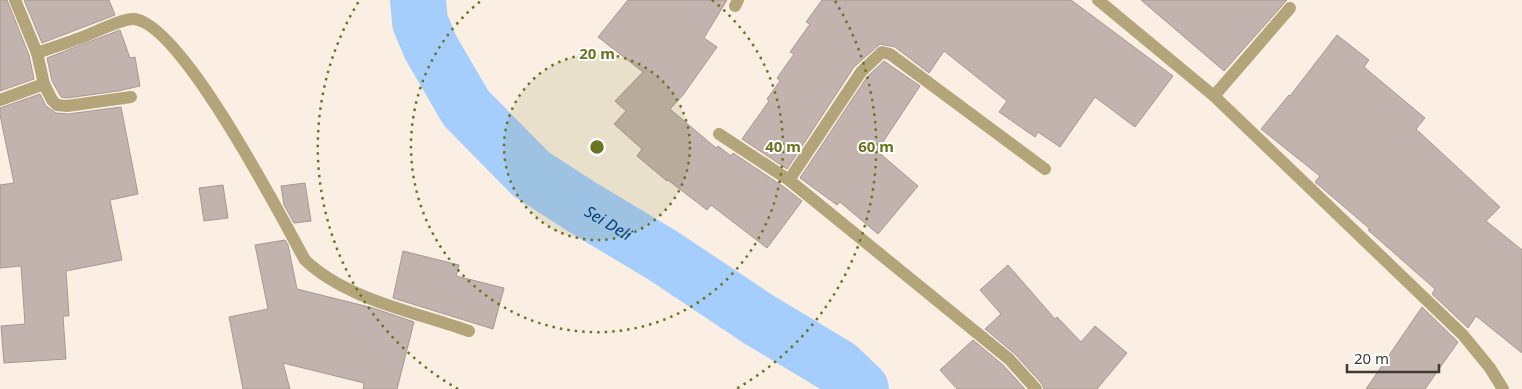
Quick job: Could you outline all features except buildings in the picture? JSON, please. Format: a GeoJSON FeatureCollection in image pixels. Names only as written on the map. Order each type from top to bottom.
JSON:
{"type":"FeatureCollection","features":[{"type":"Feature","properties":{"kind":"street"},"geometry":{"type":"LineString","coordinates":[[15,0],[38,53],[44,84],[52,100],[58,105],[67,106],[131,97]]}},
{"type":"Feature","properties":{"kind":"street"},"geometry":{"type":"LineString","coordinates":[[1098,0],[1214,96],[1463,334],[1490,368],[1503,389]]}},
{"type":"Feature","properties":{"kind":"street"},"geometry":{"type":"LineString","coordinates":[[1214,96],[1290,8]]}},
{"type":"Feature","properties":{"kind":"street"},"geometry":{"type":"LineString","coordinates":[[38,53],[127,19],[141,20],[168,41],[219,108],[305,260],[317,271],[363,296],[469,331]]}},
{"type":"Feature","properties":{"kind":"street"},"geometry":{"type":"LineString","coordinates":[[789,180],[861,72],[882,52],[890,54],[1045,169]]}},
{"type":"Feature","properties":{"kind":"street"},"geometry":{"type":"LineString","coordinates":[[0,100],[44,84]]}},
{"type":"Feature","properties":{"kind":"street"},"geometry":{"type":"LineString","coordinates":[[719,134],[789,180],[1009,359],[1036,389]]}},
{"type":"Feature","properties":{"kind":"waterway","name":"Sei Deli"},"geometry":{"type":"LineString","coordinates":[[418,0],[420,22],[431,48],[466,108],[531,174],[662,255],[758,319],[838,367],[861,389]]}}]}
